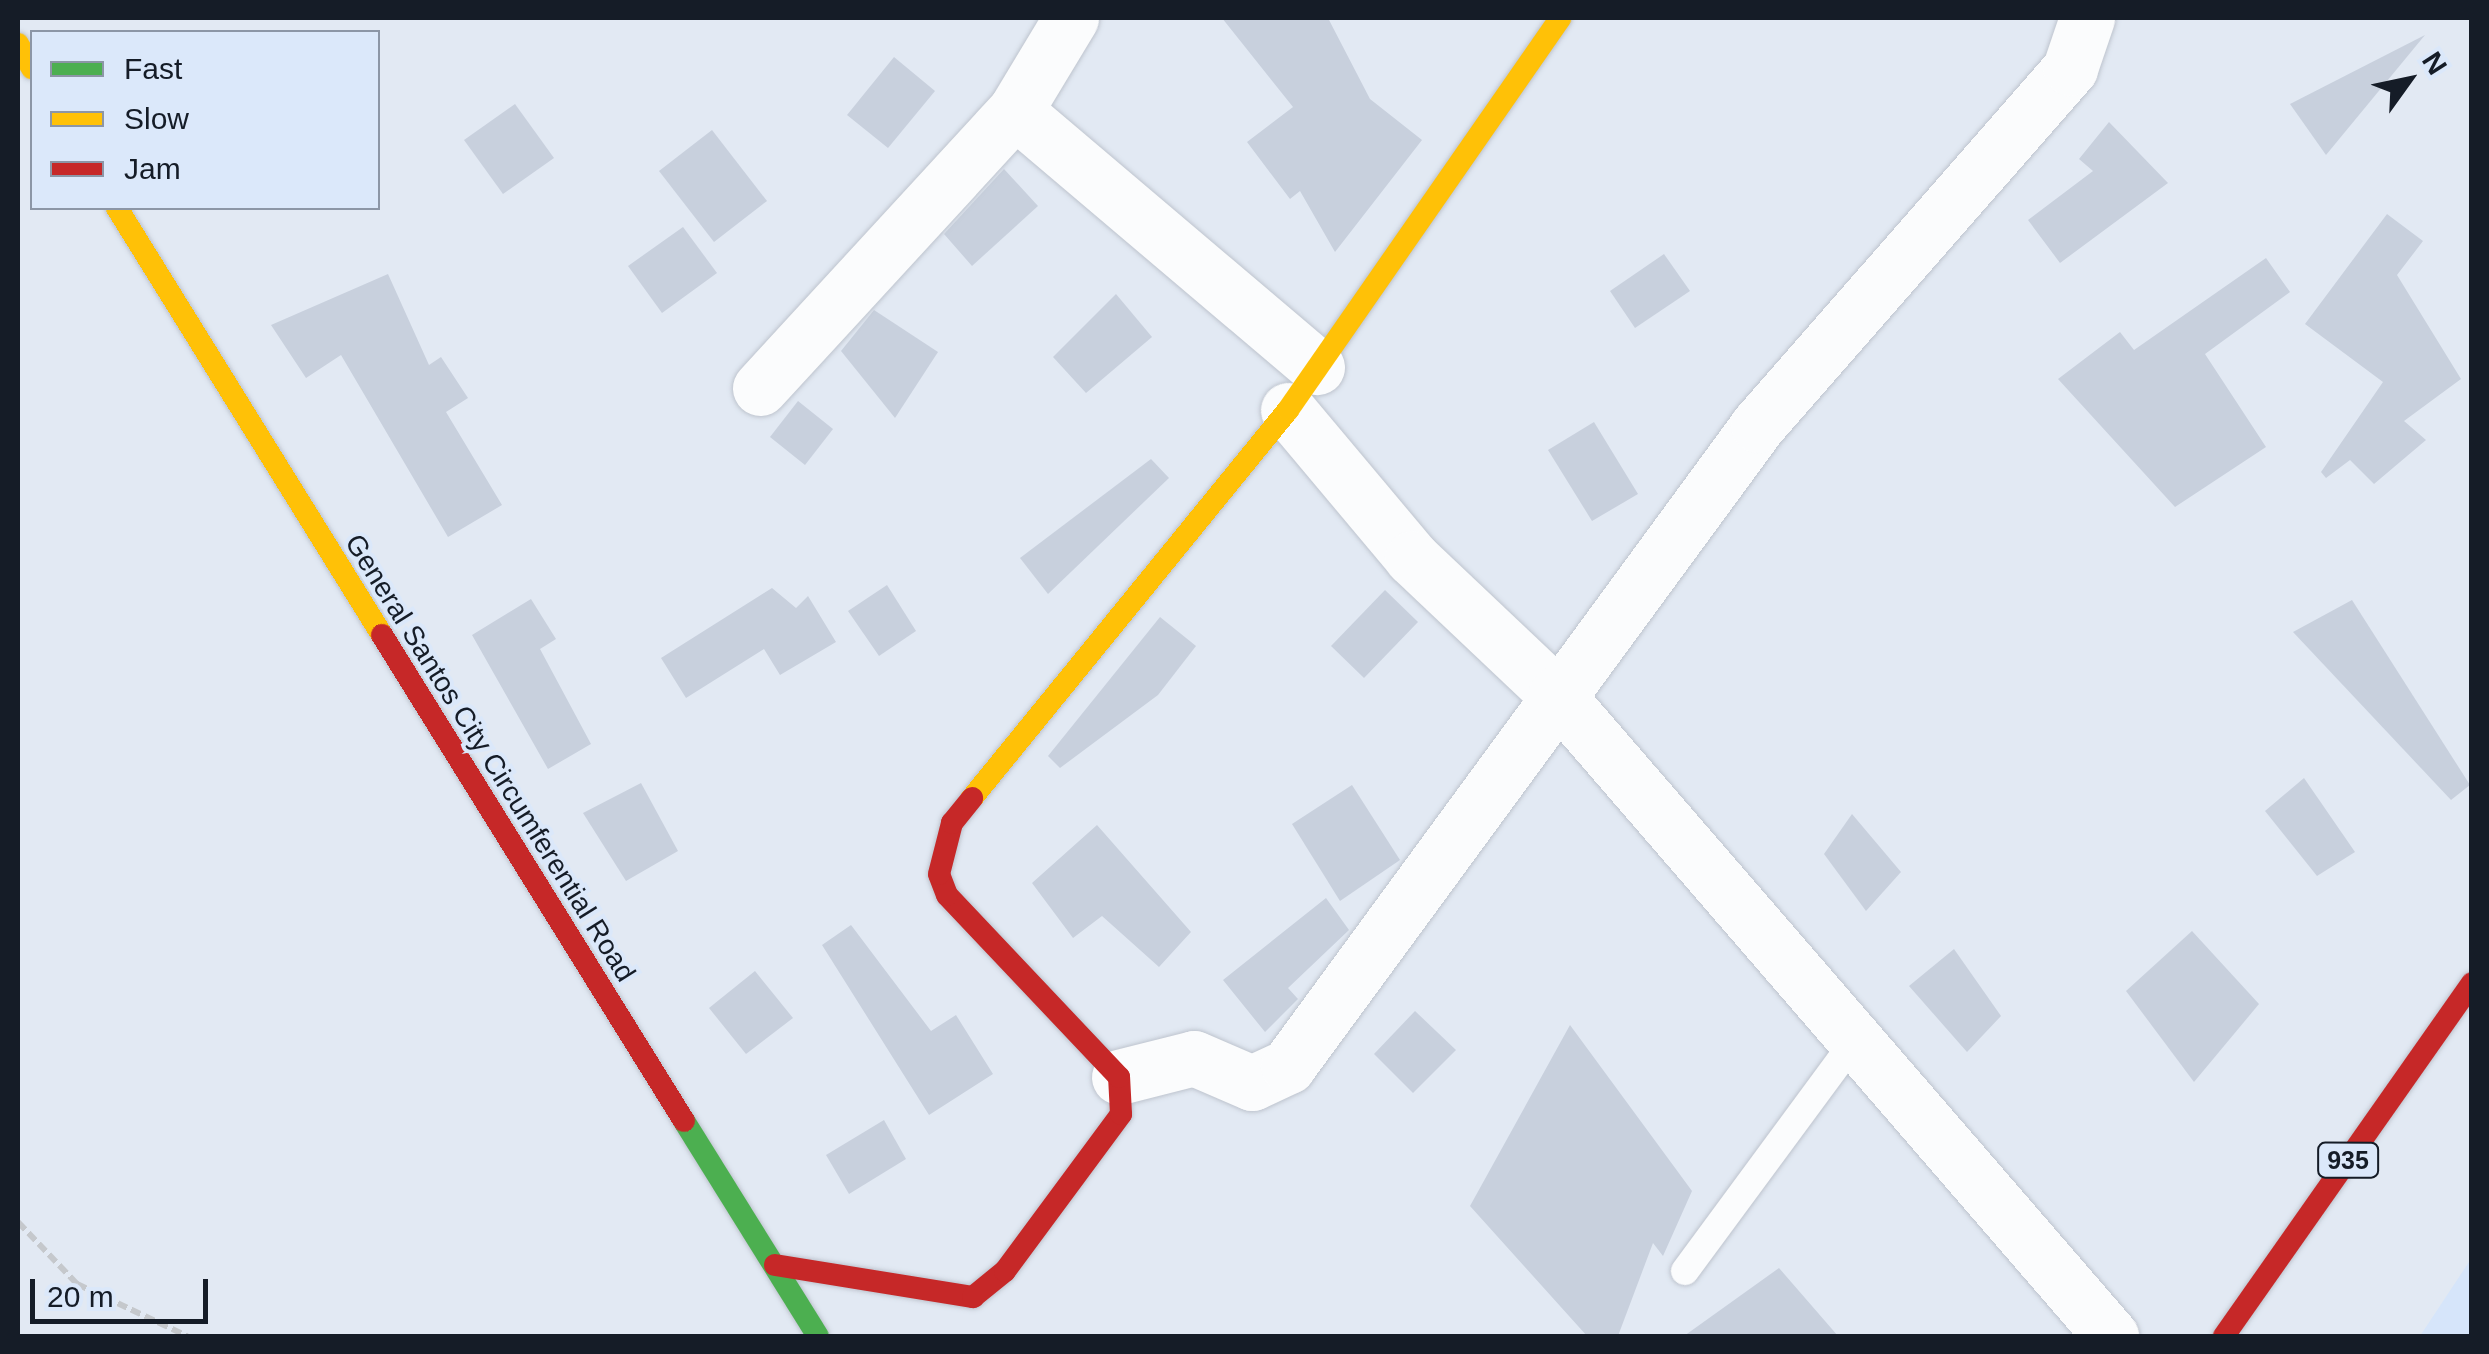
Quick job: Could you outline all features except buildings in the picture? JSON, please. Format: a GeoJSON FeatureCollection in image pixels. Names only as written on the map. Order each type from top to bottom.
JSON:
{"type":"FeatureCollection","features":[{"type":"Feature","properties":{"kind":"main road"},"geometry":{"type":"LineString","coordinates":[[775,1265],[972,1297],[1005,1271],[1121,1114],[1119,1077],[948,895],[942,854],[972,795],[1303,388],[1560,18]]}},
{"type":"Feature","properties":{"kind":"main road","name":"General Santos City Circumferential Road"},"geometry":{"type":"LineString","coordinates":[[118,210],[818,1336]]}},
{"type":"Feature","properties":{"kind":"main road","name":"935"},"geometry":{"type":"LineString","coordinates":[[2224,1336],[2472,983]]}},
{"type":"Feature","properties":{"kind":"street"},"geometry":{"type":"LineString","coordinates":[[760,388],[1015,111],[1071,18]]}},
{"type":"Feature","properties":{"kind":"street"},"geometry":{"type":"LineString","coordinates":[[1119,1077],[1194,1058],[1252,1083],[1276,1077],[1758,425],[2070,68],[2086,18]]}},
{"type":"Feature","properties":{"kind":"street"},"geometry":{"type":"LineString","coordinates":[[1015,111],[1303,388],[1412,558],[1556,694],[2111,1336]]}},
{"type":"Feature","properties":{"kind":"lane"},"geometry":{"type":"LineString","coordinates":[[1684,1271],[1857,1038]]}},
{"type":"Feature","properties":{"kind":"path"},"geometry":{"type":"LineString","coordinates":[[18,1222],[77,1284],[187,1336]]}},
{"type":"Feature","properties":{"kind":"shaded area"},"geometry":{"type":"Polygon","coordinates":[[[2471,1259],[2471,1336],[2420,1336],[2471,1259]]]}},
{"type":"Feature","properties":{"kind":"traffic: fast"},"geometry":{"type":"LineString","coordinates":[[684,1121],[818,1336]]}},
{"type":"Feature","properties":{"kind":"traffic: slow"},"geometry":{"type":"LineString","coordinates":[[972,798],[1288,410],[1560,18]]}},
{"type":"Feature","properties":{"kind":"traffic: slow"},"geometry":{"type":"LineString","coordinates":[[18,44],[30,65]]}},
{"type":"Feature","properties":{"kind":"traffic: slow"},"geometry":{"type":"LineString","coordinates":[[118,210],[382,635]]}},
{"type":"Feature","properties":{"kind":"traffic: jam"},"geometry":{"type":"LineString","coordinates":[[382,635],[684,1121]]}},
{"type":"Feature","properties":{"kind":"traffic: jam"},"geometry":{"type":"LineString","coordinates":[[775,1265],[973,1297],[1005,1271],[1121,1114],[1119,1077],[947,895],[939,874],[952,823],[972,798]]}},
{"type":"Feature","properties":{"kind":"traffic: jam"},"geometry":{"type":"LineString","coordinates":[[2224,1336],[2472,983]]}}]}
